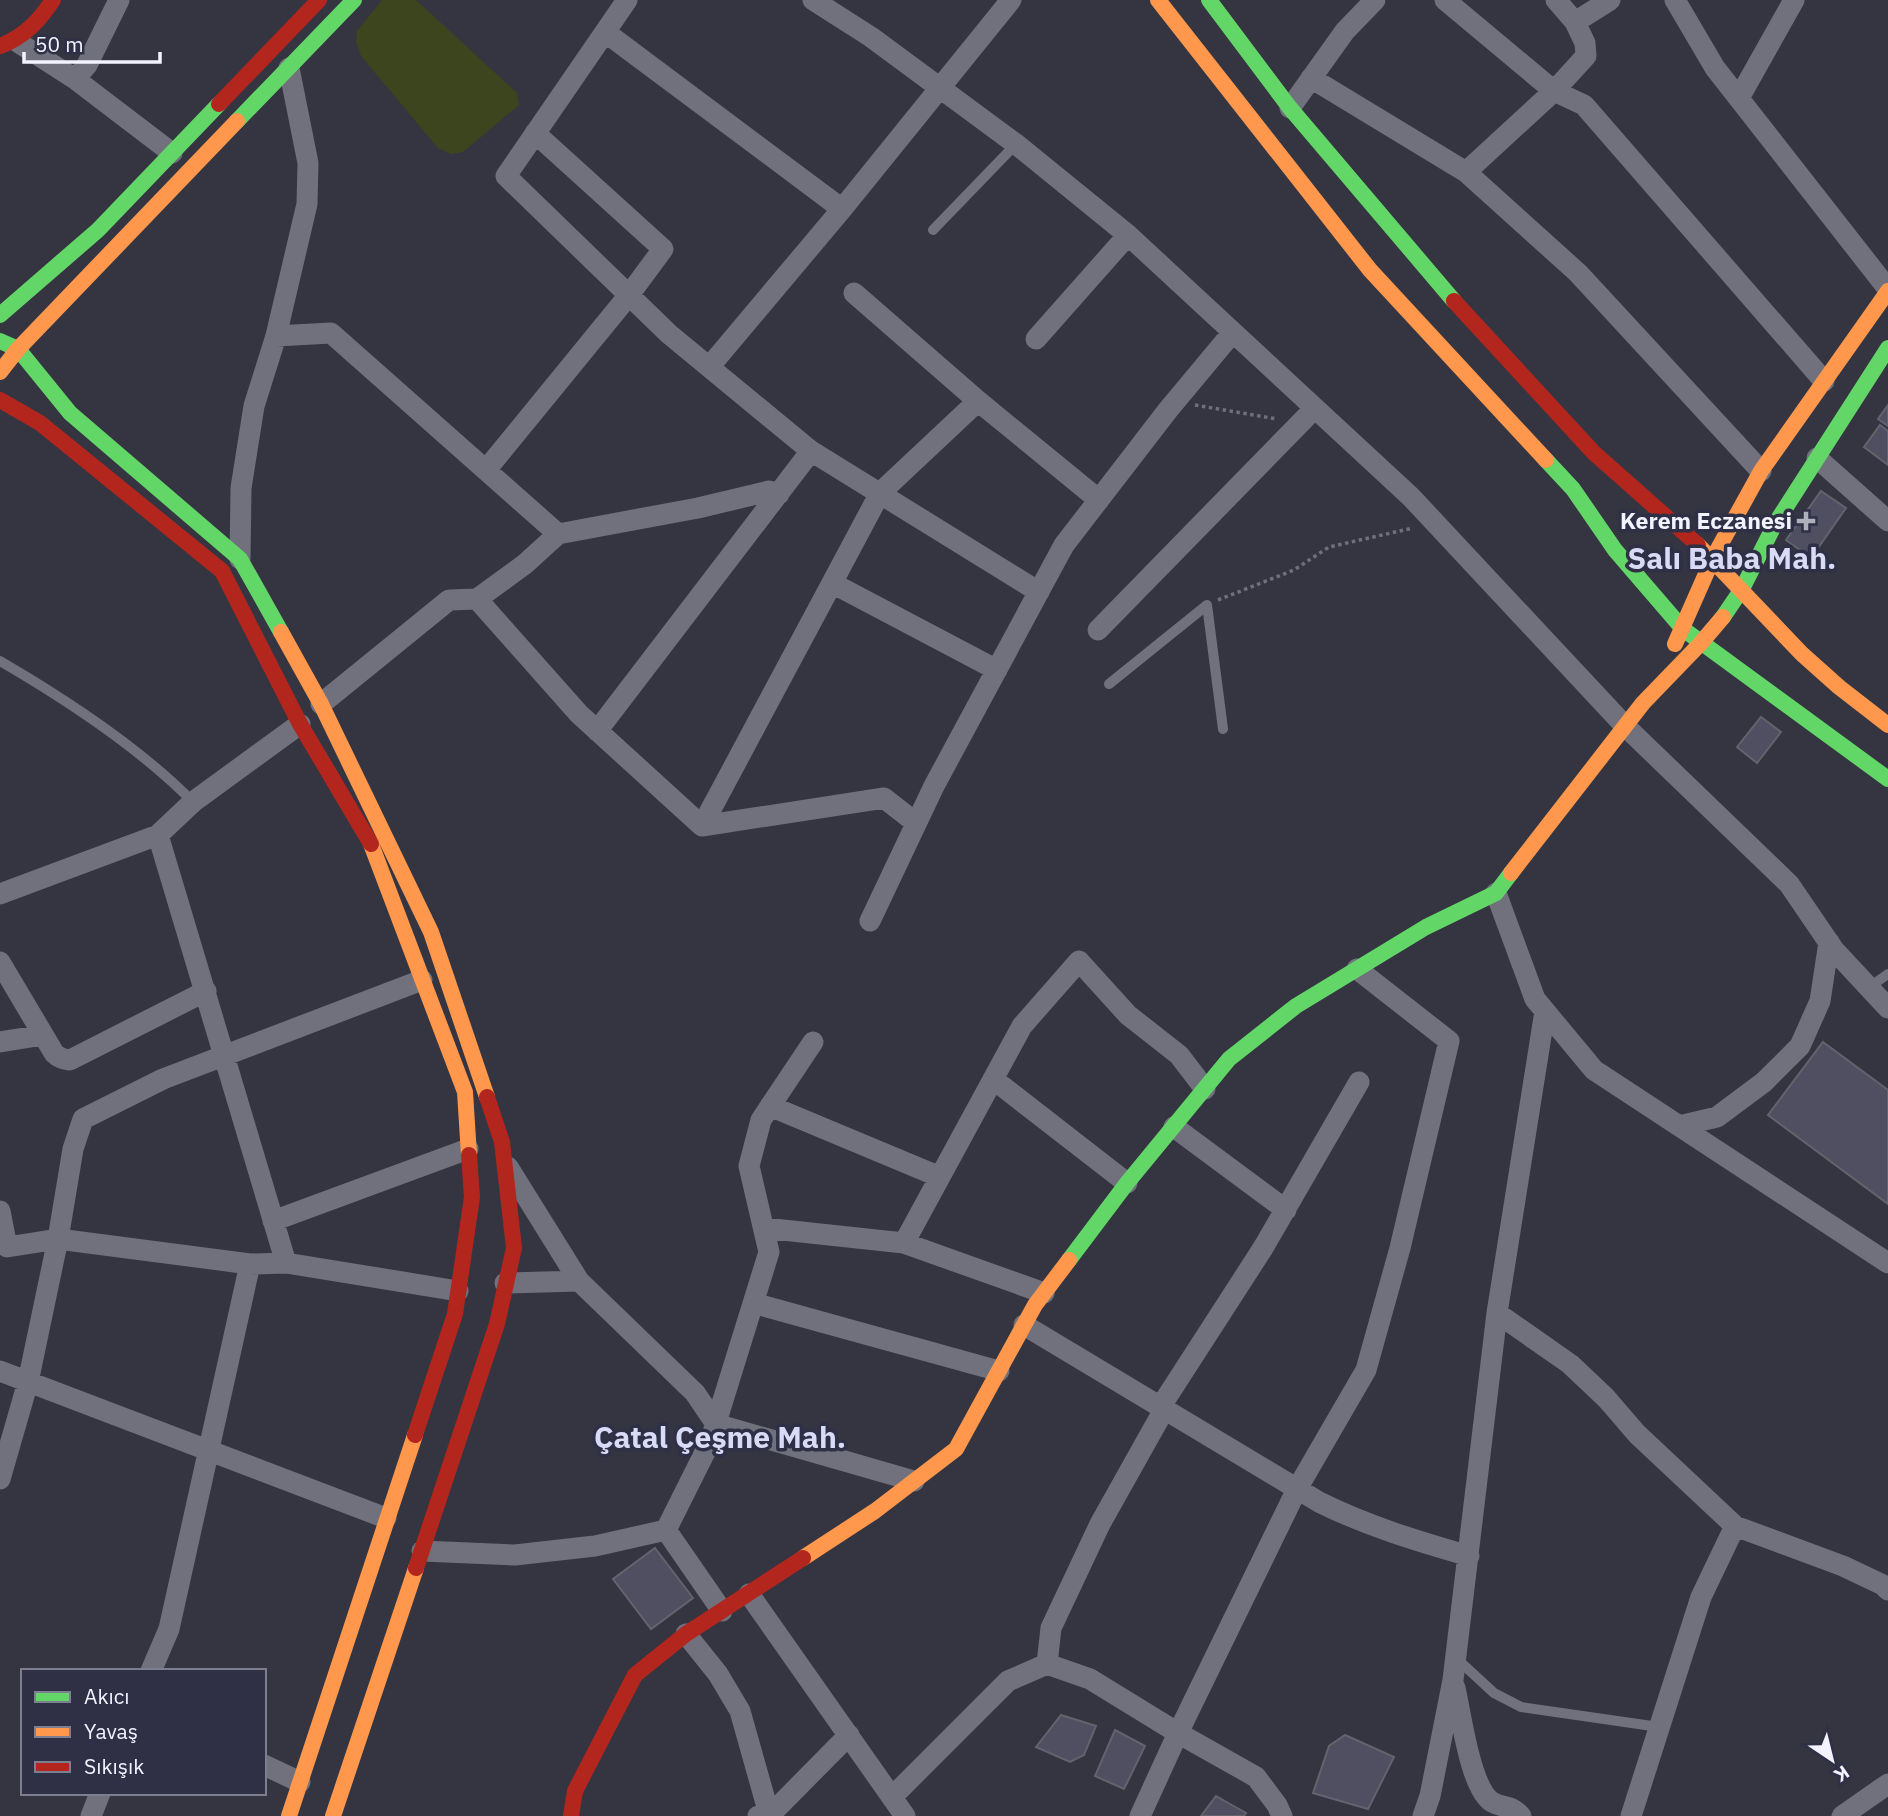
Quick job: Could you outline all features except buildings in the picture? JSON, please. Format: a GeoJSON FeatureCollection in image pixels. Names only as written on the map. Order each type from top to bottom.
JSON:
{"type":"FeatureCollection","features":[{"type":"Feature","properties":{"kind":"street"},"geometry":{"type":"LineString","coordinates":[[53,0],[40,19],[8,43],[75,79],[172,153]]}},
{"type":"Feature","properties":{"kind":"street"},"geometry":{"type":"LineString","coordinates":[[75,79],[87,65],[119,0]]}},
{"type":"Feature","properties":{"kind":"street"},"geometry":{"type":"LineString","coordinates":[[0,372],[18,349],[354,0]]}},
{"type":"Feature","properties":{"kind":"street"},"geometry":{"type":"LineString","coordinates":[[626,0],[506,176],[669,334],[811,451],[1039,592]]}},
{"type":"Feature","properties":{"kind":"street"},"geometry":{"type":"LineString","coordinates":[[813,0],[871,37],[1016,144],[1128,235],[1233,332],[1308,415],[1411,497],[1625,726],[1789,884],[1829,942],[1888,1008]]}},
{"type":"Feature","properties":{"kind":"street"},"geometry":{"type":"LineString","coordinates":[[710,366],[1012,0]]}},
{"type":"Feature","properties":{"kind":"street"},"geometry":{"type":"LineString","coordinates":[[1158,0],[1370,270],[1573,489],[1615,550],[1683,629],[1888,779]]}},
{"type":"Feature","properties":{"kind":"street"},"geometry":{"type":"LineString","coordinates":[[1209,0],[1290,108],[1443,289],[1594,453],[1713,558],[1802,654],[1888,725]]}},
{"type":"Feature","properties":{"kind":"street"},"geometry":{"type":"LineString","coordinates":[[1290,108],[1345,31],[1375,0]]}},
{"type":"Feature","properties":{"kind":"street"},"geometry":{"type":"LineString","coordinates":[[1445,0],[1554,91],[1584,105],[1824,381]]}},
{"type":"Feature","properties":{"kind":"street"},"geometry":{"type":"LineString","coordinates":[[1465,172],[1554,91],[1586,56],[1585,43],[1574,22],[1556,0]]}},
{"type":"Feature","properties":{"kind":"street"},"geometry":{"type":"LineString","coordinates":[[1574,22],[1610,0]]}},
{"type":"Feature","properties":{"kind":"street"},"geometry":{"type":"LineString","coordinates":[[1643,703],[1683,629],[1713,558],[1761,471],[1888,290],[1715,68],[1675,0]]}},
{"type":"Feature","properties":{"kind":"street"},"geometry":{"type":"LineString","coordinates":[[1738,99],[1794,0]]}},
{"type":"Feature","properties":{"kind":"street"},"geometry":{"type":"LineString","coordinates":[[0,315],[97,230],[315,2]]}},
{"type":"Feature","properties":{"kind":"street"},"geometry":{"type":"LineString","coordinates":[[605,32],[842,209]]}},
{"type":"Feature","properties":{"kind":"street"},"geometry":{"type":"LineString","coordinates":[[240,559],[241,488],[252,420],[276,336],[307,204],[308,163],[289,68]]}},
{"type":"Feature","properties":{"kind":"street"},"geometry":{"type":"LineString","coordinates":[[1311,78],[1465,172],[1578,273],[1761,471]]}},
{"type":"Feature","properties":{"kind":"street"},"geometry":{"type":"LineString","coordinates":[[486,470],[629,295],[663,249],[535,133]]}},
{"type":"Feature","properties":{"kind":"street"},"geometry":{"type":"LineString","coordinates":[[1036,339],[1128,235]]}},
{"type":"Feature","properties":{"kind":"street"},"geometry":{"type":"LineString","coordinates":[[854,293],[978,401],[1099,500]]}},
{"type":"Feature","properties":{"kind":"street"},"geometry":{"type":"LineString","coordinates":[[870,921],[916,823],[1064,545],[1175,401],[1233,332]]}},
{"type":"Feature","properties":{"kind":"street"},"geometry":{"type":"LineString","coordinates":[[276,336],[331,333],[558,534]]}},
{"type":"Feature","properties":{"kind":"street"},"geometry":{"type":"LineString","coordinates":[[0,341],[18,349],[69,413],[240,559],[321,704],[431,932],[502,1142],[514,1248],[496,1324],[335,1815]]}},
{"type":"Feature","properties":{"kind":"street"},"geometry":{"type":"LineString","coordinates":[[571,1816],[575,1791],[635,1675],[686,1634],[875,1511],[956,1449],[1044,1293],[1128,1183],[1230,1059],[1296,1006],[1426,927],[1496,893],[1643,703],[1700,644],[1742,589],[1775,524],[1888,348]]}},
{"type":"Feature","properties":{"kind":"street"},"geometry":{"type":"LineString","coordinates":[[0,400],[40,424],[222,570],[258,647],[375,852],[465,1092],[472,1197],[455,1314],[289,1816]]}},
{"type":"Feature","properties":{"kind":"street"},"geometry":{"type":"LineString","coordinates":[[702,826],[880,493],[978,401]]}},
{"type":"Feature","properties":{"kind":"street"},"geometry":{"type":"LineString","coordinates":[[1098,630],[1308,415]]}},
{"type":"Feature","properties":{"kind":"street"},"geometry":{"type":"LineString","coordinates":[[597,731],[811,451]]}},
{"type":"Feature","properties":{"kind":"street"},"geometry":{"type":"LineString","coordinates":[[1817,458],[1888,521]]}},
{"type":"Feature","properties":{"kind":"street"},"geometry":{"type":"LineString","coordinates":[[321,704],[449,600],[477,599],[525,564],[558,534],[698,508],[769,491],[779,494]]}},
{"type":"Feature","properties":{"kind":"street"},"geometry":{"type":"LineString","coordinates":[[832,583],[997,670]]}},
{"type":"Feature","properties":{"kind":"street"},"geometry":{"type":"LineString","coordinates":[[477,599],[579,714],[702,826]]}},
{"type":"Feature","properties":{"kind":"street"},"geometry":{"type":"LineString","coordinates":[[0,894],[158,835],[193,802],[300,724]]}},
{"type":"Feature","properties":{"kind":"street"},"geometry":{"type":"LineString","coordinates":[[702,826],[884,798],[916,823]]}},
{"type":"Feature","properties":{"kind":"street"},"geometry":{"type":"LineString","coordinates":[[158,835],[286,1263]]}},
{"type":"Feature","properties":{"kind":"street"},"geometry":{"type":"LineString","coordinates":[[1496,893],[1535,999],[1594,1070],[1888,1263]]}},
{"type":"Feature","properties":{"kind":"street"},"geometry":{"type":"LineString","coordinates":[[1679,1126],[1717,1116],[1764,1082],[1800,1046],[1820,1001],[1829,942]]}},
{"type":"Feature","properties":{"kind":"street"},"geometry":{"type":"LineString","coordinates":[[904,1243],[1022,1026],[1079,961],[1128,1015],[1179,1055],[1205,1089]]}},
{"type":"Feature","properties":{"kind":"street"},"geometry":{"type":"LineString","coordinates":[[0,962],[59,1058],[70,1060],[206,991]]}},
{"type":"Feature","properties":{"kind":"street"},"geometry":{"type":"LineString","coordinates":[[1140,1816],[1297,1489],[1366,1370],[1400,1248],[1449,1041],[1357,969]]}},
{"type":"Feature","properties":{"kind":"street"},"geometry":{"type":"LineString","coordinates":[[0,1479],[28,1382],[58,1239],[73,1149],[83,1119],[163,1079],[422,980]]}},
{"type":"Feature","properties":{"kind":"street"},"geometry":{"type":"LineString","coordinates":[[1423,1816],[1430,1796],[1455,1669],[1497,1313],[1545,1011]]}},
{"type":"Feature","properties":{"kind":"street"},"geometry":{"type":"LineString","coordinates":[[0,1042],[43,1035]]}},
{"type":"Feature","properties":{"kind":"street"},"geometry":{"type":"LineString","coordinates":[[666,1530],[710,1442],[769,1252],[749,1166],[761,1120],[813,1042]]}},
{"type":"Feature","properties":{"kind":"street"},"geometry":{"type":"LineString","coordinates":[[993,1079],[1128,1183]]}},
{"type":"Feature","properties":{"kind":"street"},"geometry":{"type":"LineString","coordinates":[[1047,1664],[1051,1628],[1100,1524],[1163,1407],[1286,1210],[1359,1082]]}},
{"type":"Feature","properties":{"kind":"street"},"geometry":{"type":"LineString","coordinates":[[770,1106],[940,1177]]}},
{"type":"Feature","properties":{"kind":"street"},"geometry":{"type":"LineString","coordinates":[[1174,1127],[1286,1210]]}},
{"type":"Feature","properties":{"kind":"street"},"geometry":{"type":"LineString","coordinates":[[274,1221],[468,1149]]}},
{"type":"Feature","properties":{"kind":"street"},"geometry":{"type":"LineString","coordinates":[[506,1162],[579,1281],[695,1393],[716,1424],[914,1481]]}},
{"type":"Feature","properties":{"kind":"street"},"geometry":{"type":"LineString","coordinates":[[0,1211],[7,1247],[58,1239],[250,1264],[286,1263],[458,1291]]}},
{"type":"Feature","properties":{"kind":"street"},"geometry":{"type":"LineString","coordinates":[[764,1228],[904,1243],[1044,1293]]}},
{"type":"Feature","properties":{"kind":"street"},"geometry":{"type":"LineString","coordinates":[[152,1669],[169,1629],[250,1264]]}},
{"type":"Feature","properties":{"kind":"street"},"geometry":{"type":"LineString","coordinates":[[505,1283],[579,1281]]}},
{"type":"Feature","properties":{"kind":"street"},"geometry":{"type":"LineString","coordinates":[[753,1303],[999,1371]]}},
{"type":"Feature","properties":{"kind":"street"},"geometry":{"type":"LineString","coordinates":[[1497,1313],[1570,1364],[1606,1398],[1637,1434],[1735,1526],[1843,1566],[1888,1590]]}},
{"type":"Feature","properties":{"kind":"street"},"geometry":{"type":"LineString","coordinates":[[1024,1325],[1297,1489],[1352,1519],[1469,1556]]}},
{"type":"Feature","properties":{"kind":"street"},"geometry":{"type":"LineString","coordinates":[[0,1371],[386,1518]]}},
{"type":"Feature","properties":{"kind":"street"},"geometry":{"type":"LineString","coordinates":[[1631,1816],[1701,1597],[1735,1526]]}},
{"type":"Feature","properties":{"kind":"street"},"geometry":{"type":"LineString","coordinates":[[422,1551],[515,1555],[595,1546],[666,1530]]}},
{"type":"Feature","properties":{"kind":"street"},"geometry":{"type":"LineString","coordinates":[[666,1530],[722,1611]]}},
{"type":"Feature","properties":{"kind":"street"},"geometry":{"type":"LineString","coordinates":[[748,1594],[905,1816]]}},
{"type":"Feature","properties":{"kind":"street"},"geometry":{"type":"LineString","coordinates":[[686,1634],[719,1674],[740,1711],[766,1815],[849,1735]]}},
{"type":"Feature","properties":{"kind":"street"},"geometry":{"type":"LineString","coordinates":[[893,1796],[1008,1681],[1047,1664],[1090,1679],[1256,1777],[1282,1816]]}},
{"type":"Feature","properties":{"kind":"street"},"geometry":{"type":"LineString","coordinates":[[1455,1669],[1473,1771],[1482,1789],[1493,1802],[1513,1808],[1521,1816]]}},
{"type":"Feature","properties":{"kind":"street"},"geometry":{"type":"LineString","coordinates":[[266,1766],[300,1782]]}},
{"type":"Feature","properties":{"kind":"street"},"geometry":{"type":"LineString","coordinates":[[1842,1816],[1888,1784]]}},
{"type":"Feature","properties":{"kind":"street"},"geometry":{"type":"LineString","coordinates":[[91,1816],[99,1795]]}},
{"type":"Feature","properties":{"kind":"lane"},"geometry":{"type":"LineString","coordinates":[[933,230],[1016,144]]}},
{"type":"Feature","properties":{"kind":"lane"},"geometry":{"type":"LineString","coordinates":[[1109,684],[1207,605]]}},
{"type":"Feature","properties":{"kind":"lane"},"geometry":{"type":"LineString","coordinates":[[1207,605],[1223,729]]}},
{"type":"Feature","properties":{"kind":"lane"},"geometry":{"type":"LineString","coordinates":[[0,661],[42,686],[137,752],[174,782],[193,802]]}},
{"type":"Feature","properties":{"kind":"lane"},"geometry":{"type":"LineString","coordinates":[[1868,988],[1888,974]]}},
{"type":"Feature","properties":{"kind":"lane"},"geometry":{"type":"LineString","coordinates":[[1455,1669],[1521,1707],[1659,1727]]}},
{"type":"Feature","properties":{"kind":"path"},"geometry":{"type":"LineString","coordinates":[[1175,401],[1308,415]]}},
{"type":"Feature","properties":{"kind":"path"},"geometry":{"type":"LineString","coordinates":[[1207,605],[1294,569],[1329,547],[1436,523]]}},
{"type":"Feature","properties":{"kind":"green space"},"geometry":{"type":"Polygon","coordinates":[[[382,0],[416,0],[517,93],[519,105],[463,152],[451,154],[438,148],[361,56],[356,42],[357,31],[382,0]]]}},
{"type":"Feature","properties":{"kind":"traffic: fast"},"geometry":{"type":"LineString","coordinates":[[237,121],[354,0]]}},
{"type":"Feature","properties":{"kind":"traffic: fast"},"geometry":{"type":"LineString","coordinates":[[1209,0],[1290,108],[1454,301]]}},
{"type":"Feature","properties":{"kind":"traffic: fast"},"geometry":{"type":"LineString","coordinates":[[0,315],[98,230],[219,104]]}},
{"type":"Feature","properties":{"kind":"traffic: fast"},"geometry":{"type":"LineString","coordinates":[[0,341],[18,349],[70,413],[240,559],[281,632]]}},
{"type":"Feature","properties":{"kind":"traffic: fast"},"geometry":{"type":"LineString","coordinates":[[1723,617],[1742,589],[1775,524],[1888,348]]}},
{"type":"Feature","properties":{"kind":"traffic: fast"},"geometry":{"type":"LineString","coordinates":[[1546,460],[1573,489],[1615,550],[1683,629],[1888,779]]}},
{"type":"Feature","properties":{"kind":"traffic: fast"},"geometry":{"type":"LineString","coordinates":[[1069,1260],[1127,1183],[1229,1059],[1296,1006],[1426,927],[1496,893],[1511,873]]}},
{"type":"Feature","properties":{"kind":"traffic: slow"},"geometry":{"type":"LineString","coordinates":[[1158,0],[1370,270],[1546,460]]}},
{"type":"Feature","properties":{"kind":"traffic: slow"},"geometry":{"type":"LineString","coordinates":[[0,372],[18,349],[237,121]]}},
{"type":"Feature","properties":{"kind":"traffic: slow"},"geometry":{"type":"LineString","coordinates":[[1675,644],[1713,558],[1761,471],[1888,291]]}},
{"type":"Feature","properties":{"kind":"traffic: slow"},"geometry":{"type":"LineString","coordinates":[[1698,545],[1802,654],[1888,725]]}},
{"type":"Feature","properties":{"kind":"traffic: slow"},"geometry":{"type":"LineString","coordinates":[[1511,873],[1643,703],[1723,617]]}},
{"type":"Feature","properties":{"kind":"traffic: slow"},"geometry":{"type":"LineString","coordinates":[[281,632],[321,704],[431,932],[487,1097]]}},
{"type":"Feature","properties":{"kind":"traffic: slow"},"geometry":{"type":"LineString","coordinates":[[371,844],[465,1092],[469,1155]]}},
{"type":"Feature","properties":{"kind":"traffic: slow"},"geometry":{"type":"LineString","coordinates":[[803,1558],[875,1511],[956,1449],[1035,1305],[1069,1260]]}},
{"type":"Feature","properties":{"kind":"traffic: slow"},"geometry":{"type":"LineString","coordinates":[[289,1816],[415,1435]]}},
{"type":"Feature","properties":{"kind":"traffic: slow"},"geometry":{"type":"LineString","coordinates":[[333,1816],[416,1568]]}},
{"type":"Feature","properties":{"kind":"traffic: jam"},"geometry":{"type":"LineString","coordinates":[[0,46],[30,28],[53,0]]}},
{"type":"Feature","properties":{"kind":"traffic: jam"},"geometry":{"type":"LineString","coordinates":[[219,104],[319,0]]}},
{"type":"Feature","properties":{"kind":"traffic: jam"},"geometry":{"type":"LineString","coordinates":[[1454,301],[1594,453],[1698,545]]}},
{"type":"Feature","properties":{"kind":"traffic: jam"},"geometry":{"type":"LineString","coordinates":[[0,400],[40,423],[222,571],[300,724],[371,844]]}},
{"type":"Feature","properties":{"kind":"traffic: jam"},"geometry":{"type":"LineString","coordinates":[[416,1568],[497,1324],[514,1248],[502,1142],[487,1097]]}},
{"type":"Feature","properties":{"kind":"traffic: jam"},"geometry":{"type":"LineString","coordinates":[[415,1435],[455,1314],[472,1197],[469,1155]]}},
{"type":"Feature","properties":{"kind":"traffic: jam"},"geometry":{"type":"LineString","coordinates":[[571,1816],[575,1791],[635,1675],[686,1634],[803,1558]]}},
{"type":"Feature","properties":{"kind":"place","name":"Kerem Eczanesi"},"geometry":{"type":"Point","coordinates":[1806,521]}},
{"type":"Feature","properties":{"kind":"district","name":"Salı Baba Mah."},"geometry":{"type":"Point","coordinates":[1732,559]}},
{"type":"Feature","properties":{"kind":"district","name":"Çatal Çeşme Mah."},"geometry":{"type":"Point","coordinates":[720,1438]}}]}
